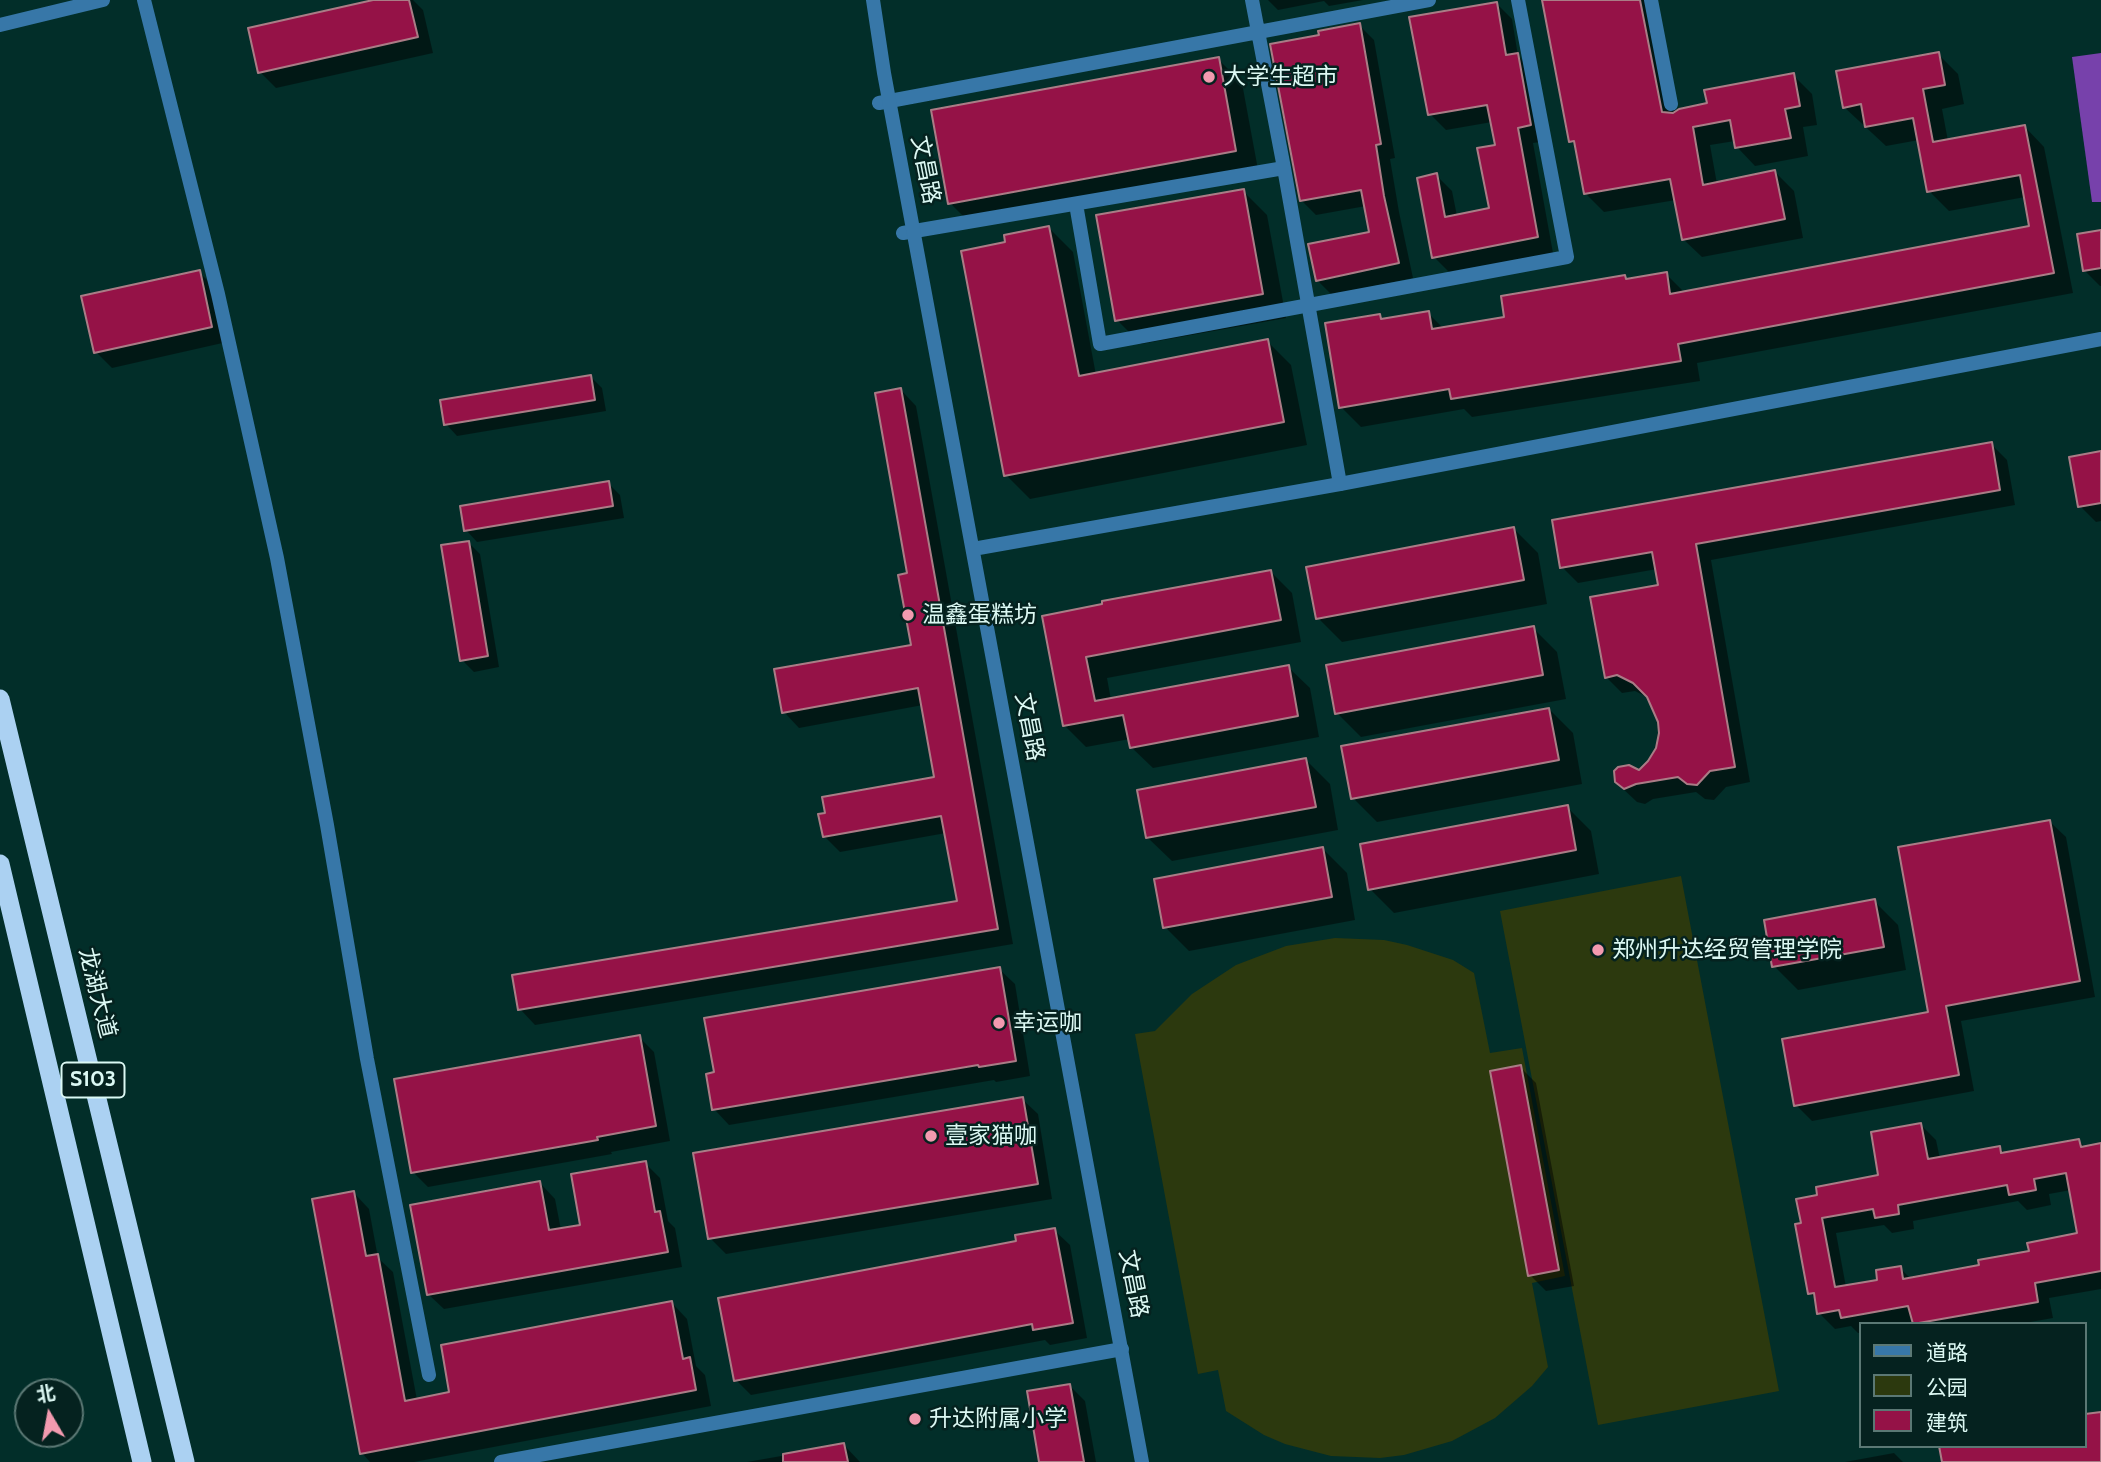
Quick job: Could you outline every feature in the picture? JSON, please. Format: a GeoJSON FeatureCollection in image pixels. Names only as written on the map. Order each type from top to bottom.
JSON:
{"type":"FeatureCollection","features":[{"type":"Feature","properties":{"kind":"highway","name":"龙湖大道"},"geometry":{"type":"LineString","coordinates":[[0,699],[186,1462]]}},
{"type":"Feature","properties":{"kind":"highway","name":"S103"},"geometry":{"type":"LineString","coordinates":[[0,864],[142,1462]]}},
{"type":"Feature","properties":{"kind":"street"},"geometry":{"type":"LineString","coordinates":[[0,25],[103,0]]}},
{"type":"Feature","properties":{"kind":"street"},"geometry":{"type":"LineString","coordinates":[[144,0],[218,293],[277,558],[325,811],[367,1059],[429,1375]]}},
{"type":"Feature","properties":{"kind":"street","name":"文昌路"},"geometry":{"type":"LineString","coordinates":[[873,0],[884,102],[973,549],[1142,1462]]}},
{"type":"Feature","properties":{"kind":"street"},"geometry":{"type":"LineString","coordinates":[[1252,0],[1340,484]]}},
{"type":"Feature","properties":{"kind":"street"},"geometry":{"type":"LineString","coordinates":[[884,102],[1258,33],[1379,5],[1429,0]]}},
{"type":"Feature","properties":{"kind":"street"},"geometry":{"type":"LineString","coordinates":[[1076,204],[1100,344],[1567,257],[1518,0]]}},
{"type":"Feature","properties":{"kind":"street"},"geometry":{"type":"LineString","coordinates":[[1651,0],[1671,104]]}},
{"type":"Feature","properties":{"kind":"street"},"geometry":{"type":"LineString","coordinates":[[908,232],[1284,168]]}},
{"type":"Feature","properties":{"kind":"street"},"geometry":{"type":"LineString","coordinates":[[973,549],[1340,484],[2101,339]]}},
{"type":"Feature","properties":{"kind":"street"},"geometry":{"type":"LineString","coordinates":[[501,1462],[1122,1349]]}},
{"type":"Feature","properties":{"kind":"green space"},"geometry":{"type":"Polygon","coordinates":[[[1681,876],[1779,1391],[1598,1425],[1500,911],[1681,876]]]}},
{"type":"Feature","properties":{"kind":"green space"},"geometry":{"type":"Polygon","coordinates":[[[1335,938],[1384,940],[1407,945],[1453,960],[1474,973],[1490,1053],[1522,1048],[1565,1276],[1532,1283],[1548,1367],[1532,1386],[1495,1418],[1452,1441],[1404,1455],[1380,1458],[1331,1456],[1285,1444],[1264,1435],[1226,1411],[1218,1370],[1198,1374],[1135,1034],[1155,1031],[1192,994],[1236,965],[1286,946],[1335,938]]]}},
{"type":"Feature","properties":{"kind":"shaded area"},"geometry":{"type":"Polygon","coordinates":[[[2101,53],[2101,202],[2092,202],[2072,57],[2101,53]]]}},
{"type":"Feature","properties":{"kind":"building"},"geometry":{"type":"Polygon","coordinates":[[[373,0],[409,0],[418,37],[258,73],[248,28],[373,0]]]}},
{"type":"Feature","properties":{"kind":"building"},"geometry":{"type":"Polygon","coordinates":[[[1542,0],[1640,0],[1662,112],[1673,113],[1679,109],[1707,103],[1704,90],[1794,73],[1800,106],[1785,109],[1791,138],[1735,148],[1730,120],[1693,127],[1703,185],[1775,170],[1785,219],[1682,240],[1670,179],[1584,194],[1574,141],[1569,142],[1542,0]]]}},
{"type":"Feature","properties":{"kind":"building"},"geometry":{"type":"Polygon","coordinates":[[[1497,2],[1506,55],[1518,53],[1531,125],[1518,128],[1538,237],[1432,258],[1417,178],[1437,173],[1445,217],[1489,208],[1477,148],[1495,145],[1487,105],[1428,115],[1409,17],[1497,2]]]}},
{"type":"Feature","properties":{"kind":"building"},"geometry":{"type":"Polygon","coordinates":[[[1360,23],[1381,144],[1376,145],[1384,196],[1399,263],[1316,281],[1308,244],[1369,232],[1361,190],[1300,201],[1270,44],[1319,35],[1318,31],[1360,23]]]}},
{"type":"Feature","properties":{"kind":"building"},"geometry":{"type":"Polygon","coordinates":[[[1939,52],[1945,85],[1923,89],[1933,142],[2025,125],[2054,273],[1678,344],[1681,361],[1451,399],[1449,389],[1339,408],[1325,323],[1380,314],[1381,319],[1429,311],[1432,329],[1504,317],[1501,296],[1625,275],[1626,279],[1667,272],[1670,294],[2029,226],[2020,175],[1927,192],[1913,118],[1865,127],[1861,104],[1843,108],[1836,71],[1939,52]]]}},
{"type":"Feature","properties":{"kind":"building"},"geometry":{"type":"Polygon","coordinates":[[[1219,57],[1236,151],[948,204],[931,110],[1219,57]]]}},
{"type":"Feature","properties":{"kind":"building"},"geometry":{"type":"Polygon","coordinates":[[[1244,189],[1263,294],[1115,321],[1096,215],[1244,189]]]}},
{"type":"Feature","properties":{"kind":"building"},"geometry":{"type":"Polygon","coordinates":[[[1049,226],[1079,376],[1268,339],[1284,422],[1004,476],[961,251],[1005,242],[1004,235],[1049,226]]]}},
{"type":"Feature","properties":{"kind":"building"},"geometry":{"type":"Polygon","coordinates":[[[2101,230],[2101,268],[2083,271],[2077,234],[2101,230]]]}},
{"type":"Feature","properties":{"kind":"building"},"geometry":{"type":"Polygon","coordinates":[[[200,270],[212,327],[94,353],[81,296],[200,270]]]}},
{"type":"Feature","properties":{"kind":"building"},"geometry":{"type":"Polygon","coordinates":[[[591,375],[595,400],[444,425],[440,400],[591,375]]]}},
{"type":"Feature","properties":{"kind":"building"},"geometry":{"type":"Polygon","coordinates":[[[901,388],[998,929],[518,1010],[512,975],[957,901],[941,816],[823,837],[818,814],[825,813],[822,797],[934,777],[918,688],[782,713],[774,669],[911,645],[898,575],[907,573],[875,393],[901,388]]]}},
{"type":"Feature","properties":{"kind":"building"},"geometry":{"type":"Polygon","coordinates":[[[1992,442],[2000,490],[1696,544],[1735,767],[1710,771],[1697,785],[1687,784],[1678,777],[1636,784],[1624,789],[1615,782],[1614,771],[1618,767],[1629,765],[1639,770],[1648,761],[1656,748],[1658,722],[1647,697],[1633,683],[1617,675],[1605,678],[1590,597],[1658,585],[1652,552],[1560,568],[1552,520],[1992,442]]]}},
{"type":"Feature","properties":{"kind":"building"},"geometry":{"type":"Polygon","coordinates":[[[2101,451],[2101,503],[2078,507],[2069,457],[2101,451]]]}},
{"type":"Feature","properties":{"kind":"building"},"geometry":{"type":"Polygon","coordinates":[[[609,481],[613,506],[464,531],[460,506],[609,481]]]}},
{"type":"Feature","properties":{"kind":"building"},"geometry":{"type":"Polygon","coordinates":[[[1514,527],[1524,580],[1316,619],[1306,567],[1514,527]]]}},
{"type":"Feature","properties":{"kind":"building"},"geometry":{"type":"Polygon","coordinates":[[[469,541],[488,656],[460,661],[441,545],[469,541]]]}},
{"type":"Feature","properties":{"kind":"building"},"geometry":{"type":"Polygon","coordinates":[[[1271,570],[1281,620],[1086,657],[1095,701],[1289,665],[1298,716],[1130,748],[1123,715],[1063,726],[1042,616],[1102,604],[1102,601],[1271,570]]]}},
{"type":"Feature","properties":{"kind":"building"},"geometry":{"type":"Polygon","coordinates":[[[1534,626],[1543,675],[1335,714],[1326,665],[1534,626]]]}},
{"type":"Feature","properties":{"kind":"building"},"geometry":{"type":"Polygon","coordinates":[[[1549,708],[1559,760],[1351,799],[1341,746],[1549,708]]]}},
{"type":"Feature","properties":{"kind":"building"},"geometry":{"type":"Polygon","coordinates":[[[1306,758],[1316,807],[1146,838],[1137,790],[1306,758]]]}},
{"type":"Feature","properties":{"kind":"building"},"geometry":{"type":"Polygon","coordinates":[[[1568,805],[1576,850],[1368,890],[1360,844],[1568,805]]]}},
{"type":"Feature","properties":{"kind":"building"},"geometry":{"type":"Polygon","coordinates":[[[2050,820],[2080,981],[1946,1006],[1959,1075],[1794,1106],[1782,1039],[1928,1012],[1898,847],[2050,820]]]}},
{"type":"Feature","properties":{"kind":"building"},"geometry":{"type":"Polygon","coordinates":[[[1323,847],[1332,897],[1163,928],[1154,879],[1323,847]]]}},
{"type":"Feature","properties":{"kind":"building"},"geometry":{"type":"Polygon","coordinates":[[[1875,899],[1884,947],[1772,967],[1764,920],[1875,899]]]}},
{"type":"Feature","properties":{"kind":"building"},"geometry":{"type":"Polygon","coordinates":[[[1000,967],[1016,1061],[712,1110],[706,1074],[714,1072],[704,1018],[1000,967]]]}},
{"type":"Feature","properties":{"kind":"building"},"geometry":{"type":"Polygon","coordinates":[[[640,1035],[656,1126],[597,1137],[598,1140],[411,1173],[394,1079],[640,1035]]]}},
{"type":"Feature","properties":{"kind":"building"},"geometry":{"type":"Polygon","coordinates":[[[1521,1065],[1559,1270],[1528,1276],[1490,1071],[1521,1065]]]}},
{"type":"Feature","properties":{"kind":"building"},"geometry":{"type":"Polygon","coordinates":[[[1023,1097],[1038,1184],[708,1239],[693,1153],[1023,1097]]]}},
{"type":"Feature","properties":{"kind":"building"},"geometry":{"type":"Polygon","coordinates":[[[1921,1123],[1928,1159],[2000,1146],[2001,1153],[2079,1139],[2081,1147],[2101,1143],[2101,1271],[2035,1283],[2038,1302],[1924,1322],[1912,1322],[1908,1306],[1841,1318],[1839,1310],[1817,1314],[1814,1293],[1808,1294],[1795,1224],[1801,1223],[1796,1199],[1817,1195],[1816,1187],[1878,1175],[1871,1132],[1921,1123]],[[2066,1173],[2034,1179],[2036,1190],[2009,1195],[2007,1185],[1898,1205],[1899,1214],[1875,1218],[1873,1209],[1822,1218],[1835,1287],[1877,1280],[1876,1270],[1901,1266],[1903,1279],[1979,1265],[1978,1260],[2029,1251],[2027,1243],[2077,1233],[2066,1173]]]}},
{"type":"Feature","properties":{"kind":"building"},"geometry":{"type":"Polygon","coordinates":[[[646,1161],[655,1212],[660,1211],[668,1252],[427,1295],[410,1205],[540,1181],[549,1230],[580,1225],[571,1174],[646,1161]]]}},
{"type":"Feature","properties":{"kind":"building"},"geometry":{"type":"Polygon","coordinates":[[[354,1191],[366,1256],[378,1254],[405,1401],[449,1392],[441,1345],[672,1301],[683,1359],[690,1357],[696,1390],[360,1454],[312,1199],[354,1191]]]}},
{"type":"Feature","properties":{"kind":"building"},"geometry":{"type":"Polygon","coordinates":[[[1055,1228],[1073,1323],[1033,1330],[1032,1324],[734,1381],[718,1298],[1016,1241],[1015,1235],[1055,1228]]]}},
{"type":"Feature","properties":{"kind":"building"},"geometry":{"type":"Polygon","coordinates":[[[1070,1384],[1084,1462],[1039,1462],[1027,1391],[1070,1384]]]}},
{"type":"Feature","properties":{"kind":"building"},"geometry":{"type":"Polygon","coordinates":[[[2101,1412],[2101,1462],[1942,1462],[1939,1448],[2087,1448],[2087,1414],[2101,1412]]]}},
{"type":"Feature","properties":{"kind":"building"},"geometry":{"type":"Polygon","coordinates":[[[844,1443],[848,1462],[783,1462],[783,1454],[844,1443]]]}},
{"type":"Feature","properties":{"kind":"place","name":"大学生超市"},"geometry":{"type":"Point","coordinates":[1209,77]}},
{"type":"Feature","properties":{"kind":"place","name":"温鑫蛋糕坊"},"geometry":{"type":"Point","coordinates":[908,615]}},
{"type":"Feature","properties":{"kind":"place","name":"郑州升达经贸管理学院"},"geometry":{"type":"Point","coordinates":[1598,950]}},
{"type":"Feature","properties":{"kind":"place","name":"幸运咖"},"geometry":{"type":"Point","coordinates":[999,1023]}},
{"type":"Feature","properties":{"kind":"place","name":"壹家猫咖"},"geometry":{"type":"Point","coordinates":[931,1136]}},
{"type":"Feature","properties":{"kind":"place","name":"升达附属小学"},"geometry":{"type":"Point","coordinates":[915,1419]}}]}
